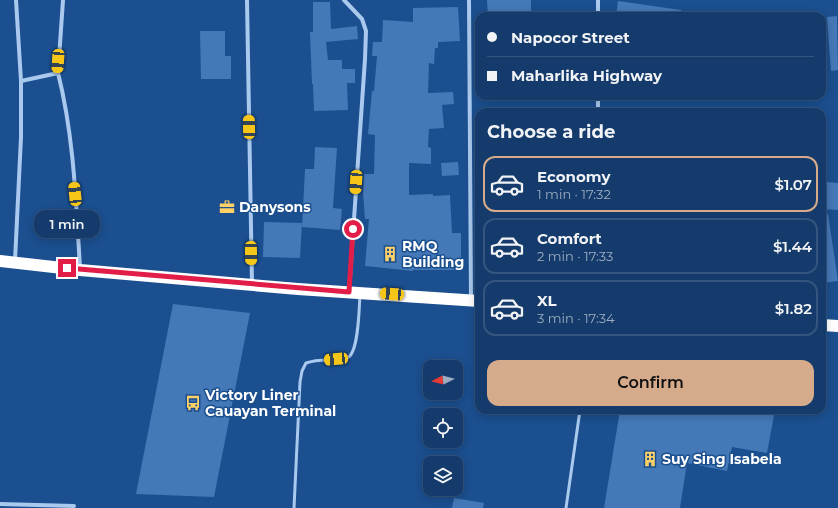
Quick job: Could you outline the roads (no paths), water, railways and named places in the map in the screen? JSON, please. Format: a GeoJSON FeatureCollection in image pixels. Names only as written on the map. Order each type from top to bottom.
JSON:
{"type":"FeatureCollection","features":[{"type":"Feature","properties":{"kind":"highway"},"geometry":{"type":"LineString","coordinates":[[0,261],[80,270],[252,285],[475,300]]}},
{"type":"Feature","properties":{"kind":"highway"},"geometry":{"type":"LineString","coordinates":[[826,325],[838,326]]}},
{"type":"Feature","properties":{"kind":"street"},"geometry":{"type":"LineString","coordinates":[[15,262],[21,137],[21,81],[16,0]]}},
{"type":"Feature","properties":{"kind":"street"},"geometry":{"type":"LineString","coordinates":[[63,0],[58,73],[64,100],[70,148],[80,270]]}},
{"type":"Feature","properties":{"kind":"street"},"geometry":{"type":"LineString","coordinates":[[247,0],[252,285]]}},
{"type":"Feature","properties":{"kind":"street"},"geometry":{"type":"LineString","coordinates":[[344,0],[362,19],[366,31],[354,292]]}},
{"type":"Feature","properties":{"kind":"street"},"geometry":{"type":"LineString","coordinates":[[469,0],[475,300]]}},
{"type":"Feature","properties":{"kind":"street"},"geometry":{"type":"LineString","coordinates":[[598,0],[598,12]]}},
{"type":"Feature","properties":{"kind":"street"},"geometry":{"type":"LineString","coordinates":[[21,81],[58,73]]}},
{"type":"Feature","properties":{"kind":"street"},"geometry":{"type":"LineString","coordinates":[[0,504],[74,506]]}},
{"type":"Feature","properties":{"kind":"lane"},"geometry":{"type":"LineString","coordinates":[[294,508],[300,382],[302,371],[306,363],[312,361],[348,358],[353,353],[356,344],[354,292]]}},
{"type":"Feature","properties":{"kind":"lane"},"geometry":{"type":"LineString","coordinates":[[566,508],[579,414]]}},
{"type":"Feature","properties":{"kind":"place","name":"Danysons"},"geometry":{"type":"Point","coordinates":[227,207]}},
{"type":"Feature","properties":{"kind":"place","name":"RMQ Building"},"geometry":{"type":"Point","coordinates":[390,254]}},
{"type":"Feature","properties":{"kind":"place","name":"Victory Liner Cauayan Terminal"},"geometry":{"type":"Point","coordinates":[193,403]}},
{"type":"Feature","properties":{"kind":"place","name":"Suy Sing Isabela"},"geometry":{"type":"Point","coordinates":[650,459]}}]}
